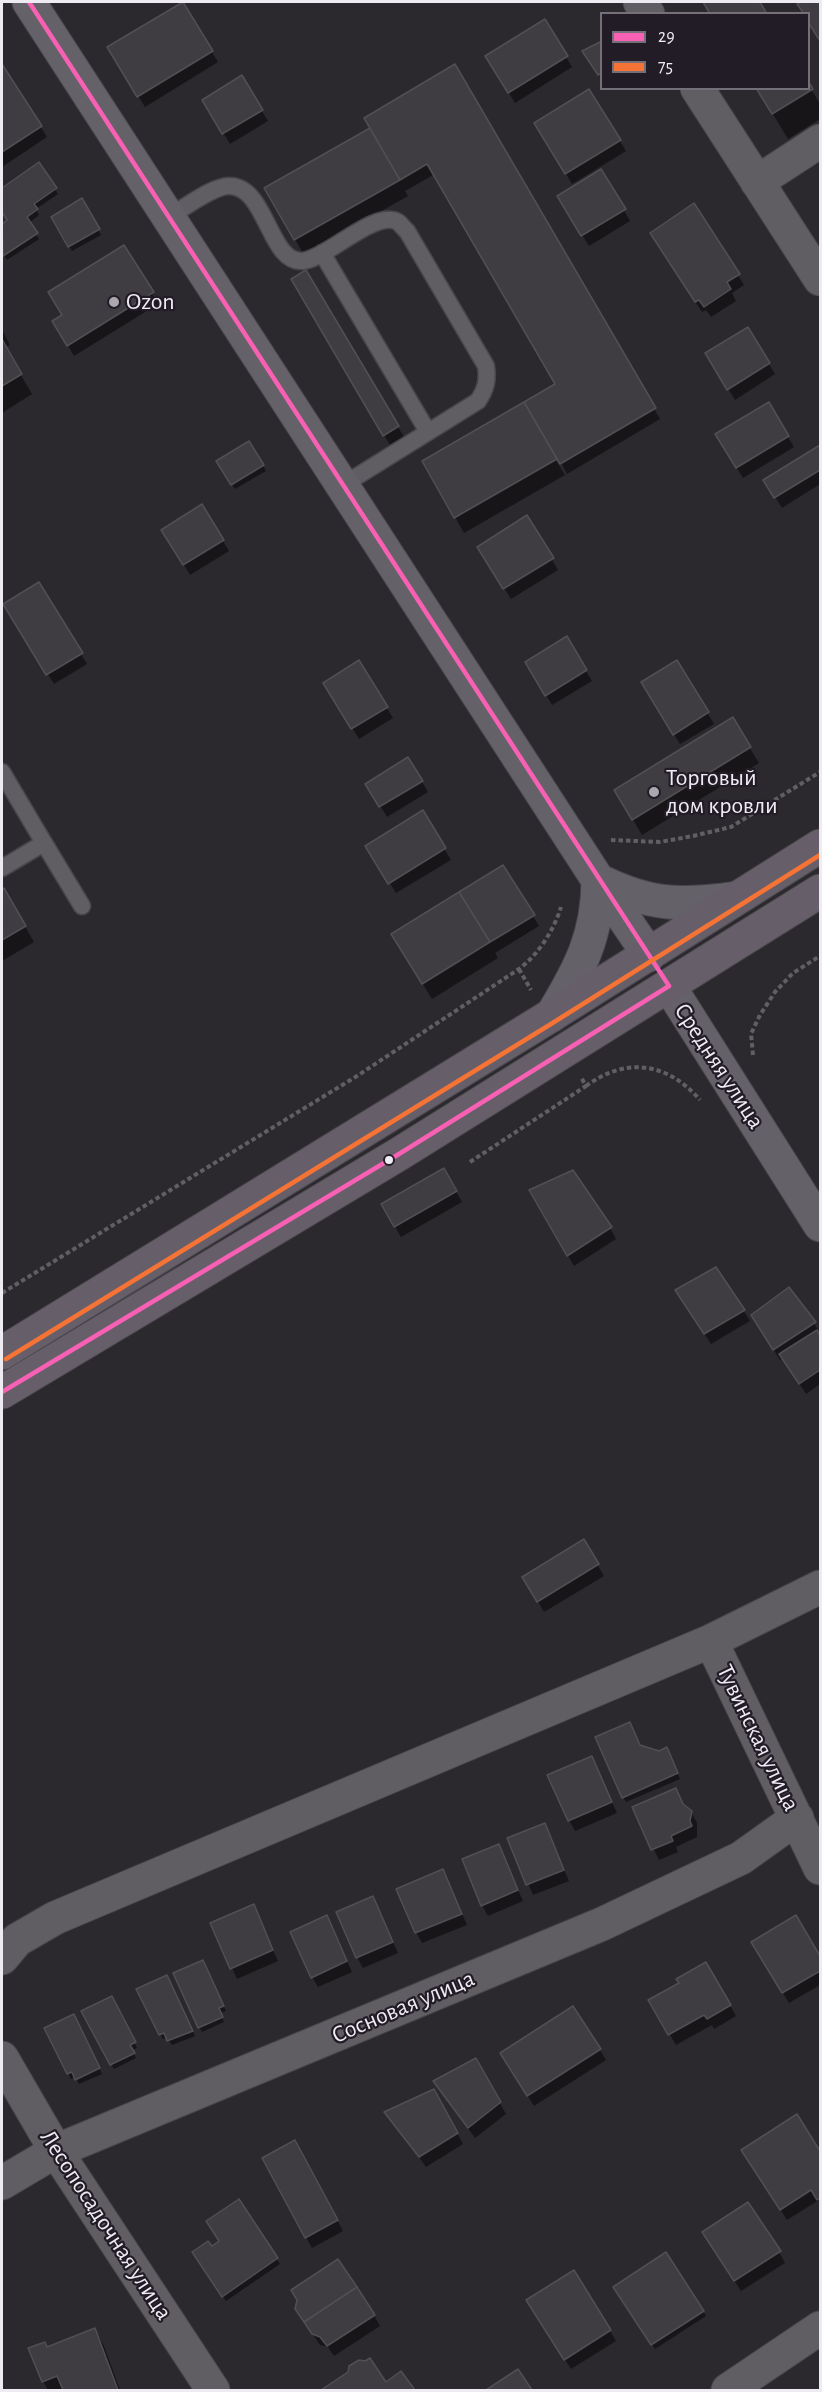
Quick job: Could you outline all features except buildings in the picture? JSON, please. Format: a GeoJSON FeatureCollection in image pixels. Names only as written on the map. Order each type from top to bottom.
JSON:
{"type":"FeatureCollection","features":[{"type":"Feature","properties":{"kind":"highway"},"geometry":{"type":"LineString","coordinates":[[2,1353],[649,955],[820,846]]}},
{"type":"Feature","properties":{"kind":"highway"},"geometry":{"type":"LineString","coordinates":[[2,1392],[399,1154],[820,891]]}},
{"type":"Feature","properties":{"kind":"highway","name":"Средняя улица"},"geometry":{"type":"LineString","coordinates":[[649,955],[669,986]]}},
{"type":"Feature","properties":{"kind":"street","name":"Средняя улица"},"geometry":{"type":"LineString","coordinates":[[29,2],[598,880],[649,955]]}},
{"type":"Feature","properties":{"kind":"street"},"geometry":{"type":"LineString","coordinates":[[698,90],[820,279]]}},
{"type":"Feature","properties":{"kind":"street"},"geometry":{"type":"LineString","coordinates":[[757,182],[820,141]]}},
{"type":"Feature","properties":{"kind":"street"},"geometry":{"type":"LineString","coordinates":[[552,1015],[588,950],[596,916],[598,880],[616,889],[650,900],[682,904],[737,898]]}},
{"type":"Feature","properties":{"kind":"street","name":"Средняя улица"},"geometry":{"type":"LineString","coordinates":[[669,986],[820,1225]]}},
{"type":"Feature","properties":{"kind":"street"},"geometry":{"type":"LineString","coordinates":[[2,1958],[17,1940],[55,1918],[711,1641],[820,1587]]}},
{"type":"Feature","properties":{"kind":"street","name":"Тувинская улица"},"geometry":{"type":"LineString","coordinates":[[711,1641],[820,1868]]}},
{"type":"Feature","properties":{"kind":"street","name":"Сосновая улица"},"geometry":{"type":"LineString","coordinates":[[2,2183],[56,2151],[602,1924],[741,1858],[797,1818]]}},
{"type":"Feature","properties":{"kind":"street","name":"Лесопосадочная улица"},"geometry":{"type":"LineString","coordinates":[[2,2058],[56,2151],[213,2391]]}},
{"type":"Feature","properties":{"kind":"street"},"geometry":{"type":"LineString","coordinates":[[728,2391],[820,2328]]}},
{"type":"Feature","properties":{"kind":"lane"},"geometry":{"type":"LineString","coordinates":[[169,217],[215,190],[230,186],[242,190],[254,201],[283,252],[292,259],[303,261],[322,253],[375,222],[388,219],[398,222],[407,231],[486,366],[488,379],[478,401],[343,485]]}},
{"type":"Feature","properties":{"kind":"lane"},"geometry":{"type":"LineString","coordinates":[[322,253],[428,432]]}},
{"type":"Feature","properties":{"kind":"lane"},"geometry":{"type":"LineString","coordinates":[[2,772],[82,906]]}},
{"type":"Feature","properties":{"kind":"lane"},"geometry":{"type":"LineString","coordinates":[[2,868],[44,843]]}},
{"type":"Feature","properties":{"kind":"path"},"geometry":{"type":"LineString","coordinates":[[601,844],[612,839],[660,842],[731,827],[820,772]]}},
{"type":"Feature","properties":{"kind":"path"},"geometry":{"type":"LineString","coordinates":[[2,1293],[357,1076],[519,969],[542,945],[554,926],[562,903]]}},
{"type":"Feature","properties":{"kind":"path"},"geometry":{"type":"LineString","coordinates":[[755,1063],[751,1034],[760,1015],[775,992],[793,973],[820,956]]}},
{"type":"Feature","properties":{"kind":"path"},"geometry":{"type":"LineString","coordinates":[[586,1086],[601,1075],[623,1068],[652,1068],[671,1074],[687,1085],[704,1105]]}},
{"type":"Feature","properties":{"kind":"transit line","name":"29"},"geometry":{"type":"LineString","coordinates":[[2,1392],[399,1154],[669,986],[29,2]]}},
{"type":"Feature","properties":{"kind":"transit line","name":"75"},"geometry":{"type":"LineString","coordinates":[[6,1359],[551,1024],[820,855]]}},
{"type":"Feature","properties":{"kind":"place","name":"Ozon"},"geometry":{"type":"Point","coordinates":[114,302]}},
{"type":"Feature","properties":{"kind":"place","name":"Торговый дом кровли"},"geometry":{"type":"Point","coordinates":[654,792]}}]}
